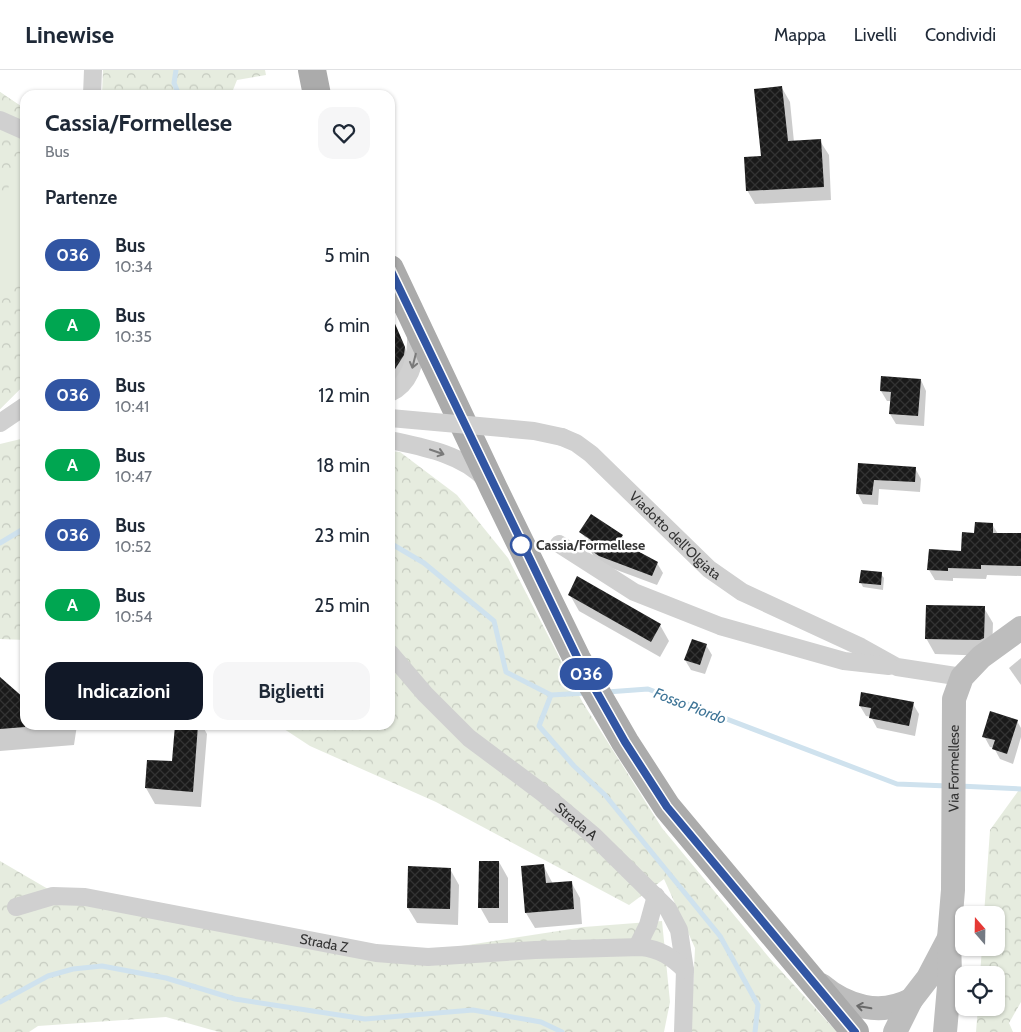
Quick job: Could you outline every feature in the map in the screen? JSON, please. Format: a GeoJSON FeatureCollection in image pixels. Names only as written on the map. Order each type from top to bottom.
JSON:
{"type":"FeatureCollection","features":[{"type":"Feature","properties":{"kind":"main road"},"geometry":{"type":"LineString","coordinates":[[312,70],[316,90]]}},
{"type":"Feature","properties":{"kind":"main road"},"geometry":{"type":"LineString","coordinates":[[395,280],[494,489],[578,659],[610,716],[667,807],[855,1032]]}},
{"type":"Feature","properties":{"kind":"street"},"geometry":{"type":"LineString","coordinates":[[92,90],[93,70]]}},
{"type":"Feature","properties":{"kind":"street"},"geometry":{"type":"LineString","coordinates":[[0,120],[20,129]]}},
{"type":"Feature","properties":{"kind":"street"},"geometry":{"type":"LineString","coordinates":[[395,388],[404,382],[412,367],[417,343],[414,320]]}},
{"type":"Feature","properties":{"kind":"street"},"geometry":{"type":"LineString","coordinates":[[0,424],[20,410]]}},
{"type":"Feature","properties":{"kind":"street","name":"Viadotto dell'Olgiata"},"geometry":{"type":"LineString","coordinates":[[395,418],[534,431],[576,443],[590,454],[709,569],[742,592],[861,647],[897,667],[962,677]]}},
{"type":"Feature","properties":{"kind":"street"},"geometry":{"type":"LineString","coordinates":[[0,424],[20,422]]}},
{"type":"Feature","properties":{"kind":"street"},"geometry":{"type":"LineString","coordinates":[[395,441],[425,448],[453,458],[476,470],[494,489]]}},
{"type":"Feature","properties":{"kind":"street"},"geometry":{"type":"LineString","coordinates":[[559,544],[634,592],[720,626],[844,661],[897,667]]}},
{"type":"Feature","properties":{"kind":"street","name":"Via Formellese"},"geometry":{"type":"LineString","coordinates":[[943,1030],[950,976],[949,938],[953,890],[954,700],[962,677],[981,657],[1021,628]]}},
{"type":"Feature","properties":{"kind":"street","name":"Strada A"},"geometry":{"type":"LineString","coordinates":[[395,659],[431,700],[469,738],[570,816],[656,896],[668,910],[676,923],[681,937],[685,970],[683,1032]]}},
{"type":"Feature","properties":{"kind":"street","name":"Strada Z"},"geometry":{"type":"LineString","coordinates":[[16,907],[53,896],[85,897],[376,953],[413,957],[535,950],[637,947],[662,952],[670,956],[685,970]]}},
{"type":"Feature","properties":{"kind":"street"},"geometry":{"type":"LineString","coordinates":[[637,947],[650,919],[656,896]]}},
{"type":"Feature","properties":{"kind":"street"},"geometry":{"type":"LineString","coordinates":[[895,1032],[912,1000],[928,978],[949,938]]}},
{"type":"Feature","properties":{"kind":"street"},"geometry":{"type":"LineString","coordinates":[[801,967],[826,989],[851,1004],[875,1009],[902,1005],[912,1000]]}},
{"type":"Feature","properties":{"kind":"green space"},"geometry":{"type":"Polygon","coordinates":[[[103,70],[265,70],[266,75],[237,80],[233,90],[102,90],[103,70]]]}},
{"type":"Feature","properties":{"kind":"green space"},"geometry":{"type":"Polygon","coordinates":[[[0,92],[20,106],[20,389],[0,409],[0,92]]]}},
{"type":"Feature","properties":{"kind":"green space"},"geometry":{"type":"Polygon","coordinates":[[[0,92],[20,106],[20,172],[13,169],[4,206],[0,204],[0,92]]]}},
{"type":"Feature","properties":{"kind":"green space"},"geometry":{"type":"Polygon","coordinates":[[[20,269],[20,389],[0,409],[0,300],[20,269]]]}},
{"type":"Feature","properties":{"kind":"green space"},"geometry":{"type":"Polygon","coordinates":[[[20,439],[20,640],[0,639],[0,444],[20,439]]]}},
{"type":"Feature","properties":{"kind":"green space"},"geometry":{"type":"Polygon","coordinates":[[[395,452],[400,452],[457,495],[508,558],[583,703],[662,828],[772,961],[837,1032],[691,1032],[695,948],[664,879],[629,905],[436,802],[310,746],[286,730],[395,730],[395,452]]]}},
{"type":"Feature","properties":{"kind":"green space"},"geometry":{"type":"Polygon","coordinates":[[[1021,787],[1021,1002],[1009,1023],[1013,1032],[976,1032],[977,1016],[1005,1016],[1005,966],[981,966],[981,956],[1005,956],[1005,906],[985,906],[990,830],[1021,787]]]}},
{"type":"Feature","properties":{"kind":"green space"},"geometry":{"type":"Polygon","coordinates":[[[0,861],[60,896],[397,956],[584,927],[662,921],[670,1002],[664,1032],[219,1032],[166,1017],[38,1026],[29,1032],[0,1032],[0,861]]]}},
{"type":"Feature","properties":{"kind":"building"},"geometry":{"type":"Polygon","coordinates":[[[782,86],[788,141],[821,139],[824,187],[746,191],[744,157],[761,156],[754,89],[782,86]]]}},
{"type":"Feature","properties":{"kind":"building"},"geometry":{"type":"Polygon","coordinates":[[[395,324],[405,347],[404,355],[395,369],[395,324]]]}},
{"type":"Feature","properties":{"kind":"building"},"geometry":{"type":"Polygon","coordinates":[[[881,376],[921,379],[918,416],[889,414],[891,392],[880,391],[881,376]]]}},
{"type":"Feature","properties":{"kind":"building"},"geometry":{"type":"Polygon","coordinates":[[[858,463],[916,467],[915,482],[874,480],[872,495],[856,494],[858,463]]]}},
{"type":"Feature","properties":{"kind":"building"},"geometry":{"type":"Polygon","coordinates":[[[591,514],[623,535],[619,541],[658,562],[652,576],[599,556],[586,547],[591,540],[579,532],[591,514]]]}},
{"type":"Feature","properties":{"kind":"building"},"geometry":{"type":"Polygon","coordinates":[[[975,522],[993,523],[993,533],[1021,533],[1021,566],[981,565],[981,569],[948,568],[948,571],[927,570],[929,549],[961,551],[962,532],[974,533],[975,522]]]}},
{"type":"Feature","properties":{"kind":"building"},"geometry":{"type":"Polygon","coordinates":[[[861,570],[882,572],[881,585],[859,583],[861,570]]]}},
{"type":"Feature","properties":{"kind":"building"},"geometry":{"type":"Polygon","coordinates":[[[577,576],[661,624],[651,642],[568,595],[577,576]]]}},
{"type":"Feature","properties":{"kind":"building"},"geometry":{"type":"Polygon","coordinates":[[[926,605],[985,606],[984,638],[980,640],[925,639],[926,605]]]}},
{"type":"Feature","properties":{"kind":"building"},"geometry":{"type":"Polygon","coordinates":[[[692,639],[707,644],[700,665],[684,660],[692,639]]]}},
{"type":"Feature","properties":{"kind":"building"},"geometry":{"type":"Polygon","coordinates":[[[0,677],[20,695],[20,727],[0,729],[0,677]]]}},
{"type":"Feature","properties":{"kind":"building"},"geometry":{"type":"Polygon","coordinates":[[[861,692],[914,702],[909,726],[869,718],[871,708],[859,706],[861,692]]]}},
{"type":"Feature","properties":{"kind":"building"},"geometry":{"type":"Polygon","coordinates":[[[990,711],[1018,720],[1007,754],[992,749],[995,740],[982,737],[990,711]]]}},
{"type":"Feature","properties":{"kind":"building"},"geometry":{"type":"Polygon","coordinates":[[[175,730],[198,730],[193,792],[145,788],[147,760],[172,761],[175,730]]]}},
{"type":"Feature","properties":{"kind":"building"},"geometry":{"type":"Polygon","coordinates":[[[479,861],[499,861],[499,908],[478,908],[479,861]]]}},
{"type":"Feature","properties":{"kind":"building"},"geometry":{"type":"Polygon","coordinates":[[[544,864],[546,883],[572,881],[574,909],[525,913],[521,866],[544,864]]]}},
{"type":"Feature","properties":{"kind":"building"},"geometry":{"type":"Polygon","coordinates":[[[408,866],[451,868],[450,909],[407,908],[408,866]]]}},
{"type":"Feature","properties":{"kind":"waterway","name":"Fosso Piordo"},"geometry":{"type":"LineString","coordinates":[[176,70],[174,83],[177,90]]}},
{"type":"Feature","properties":{"kind":"waterway"},"geometry":{"type":"LineString","coordinates":[[0,543],[20,531]]}},
{"type":"Feature","properties":{"kind":"waterway","name":"Fosso Piordo"},"geometry":{"type":"LineString","coordinates":[[395,546],[424,563],[494,621],[506,672],[551,695],[586,693]]}},
{"type":"Feature","properties":{"kind":"waterway","name":"Fosso Piordo"},"geometry":{"type":"LineString","coordinates":[[607,692],[648,689],[897,784],[948,786]]}},
{"type":"Feature","properties":{"kind":"waterway"},"geometry":{"type":"LineString","coordinates":[[551,695],[539,726],[574,766],[605,795],[720,936],[758,1005],[755,1032]]}},
{"type":"Feature","properties":{"kind":"waterway","name":"Fosso Piordo"},"geometry":{"type":"LineString","coordinates":[[959,786],[1021,789]]}},
{"type":"Feature","properties":{"kind":"waterway"},"geometry":{"type":"LineString","coordinates":[[0,1002],[48,976],[73,969],[102,966],[166,978],[235,999],[365,1019],[473,1010],[541,1022],[562,1032]]}},
{"type":"Feature","properties":{"kind":"bus line","name":"036"},"geometry":{"type":"LineString","coordinates":[[395,279],[494,489],[578,659],[625,742],[667,807],[855,1032]]}},
{"type":"Feature","properties":{"kind":"place","name":"Cassia/Formellese"},"geometry":{"type":"Point","coordinates":[521,545]}}]}
